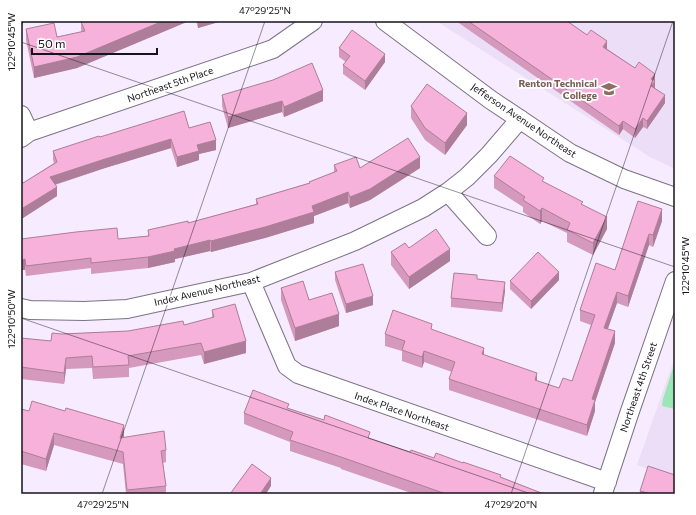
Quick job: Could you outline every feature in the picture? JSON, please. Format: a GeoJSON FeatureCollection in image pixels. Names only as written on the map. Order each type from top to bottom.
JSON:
{"type":"FeatureCollection","features":[{"type":"Feature","properties":{"kind":"street","name":"Northeast 5th Place"},"geometry":{"type":"LineString","coordinates":[[25,135],[273,49],[313,21]]}},
{"type":"Feature","properties":{"kind":"street","name":"Jefferson Avenue Northeast"},"geometry":{"type":"LineString","coordinates":[[385,21],[491,100],[570,153],[624,179],[675,197]]}},
{"type":"Feature","properties":{"kind":"street"},"geometry":{"type":"LineString","coordinates":[[21,115],[25,135]]}},
{"type":"Feature","properties":{"kind":"street","name":"Index Avenue Northeast"},"geometry":{"type":"LineString","coordinates":[[21,308],[30,310],[84,311],[127,309],[250,282],[355,241],[423,208],[448,192],[467,176],[489,155],[520,119]]}},
{"type":"Feature","properties":{"kind":"street"},"geometry":{"type":"LineString","coordinates":[[448,192],[487,236]]}},
{"type":"Feature","properties":{"kind":"street","name":"Northeast 4th Street"},"geometry":{"type":"LineString","coordinates":[[605,488],[675,281]]}},
{"type":"Feature","properties":{"kind":"street","name":"Index Place Northeast"},"geometry":{"type":"LineString","coordinates":[[250,282],[287,366],[298,374],[605,488]]}},
{"type":"Feature","properties":{"kind":"shaded area","name":"Renton Technical College"},"geometry":{"type":"Polygon","coordinates":[[[436,21],[675,21],[675,169],[650,157],[436,21]]]}},
{"type":"Feature","properties":{"kind":"shaded area"},"geometry":{"type":"Polygon","coordinates":[[[675,357],[675,479],[637,465],[675,357]]]}},
{"type":"Feature","properties":{"kind":"green space"},"geometry":{"type":"Polygon","coordinates":[[[675,362],[675,409],[662,406],[675,362]]]}},
{"type":"Feature","properties":{"kind":"building"},"geometry":{"type":"Polygon","coordinates":[[[163,21],[77,57],[34,67],[26,29],[54,23],[57,37],[85,31],[81,22],[163,21]]]}},
{"type":"Feature","properties":{"kind":"building"},"geometry":{"type":"Polygon","coordinates":[[[468,21],[567,21],[587,35],[591,30],[607,41],[603,47],[635,68],[639,62],[655,74],[651,79],[655,81],[651,86],[665,95],[647,121],[643,118],[635,129],[623,121],[619,126],[468,21]]]}},
{"type":"Feature","properties":{"kind":"building"},"geometry":{"type":"Polygon","coordinates":[[[352,30],[385,54],[365,81],[343,65],[350,56],[339,48],[352,30]]]}},
{"type":"Feature","properties":{"kind":"building"},"geometry":{"type":"Polygon","coordinates":[[[312,63],[323,90],[284,107],[282,101],[228,117],[222,95],[273,80],[312,63]]]}},
{"type":"Feature","properties":{"kind":"building"},"geometry":{"type":"Polygon","coordinates":[[[427,84],[467,113],[445,143],[425,128],[411,106],[427,84]]]}},
{"type":"Feature","properties":{"kind":"building"},"geometry":{"type":"Polygon","coordinates":[[[184,111],[189,128],[210,122],[216,140],[197,145],[199,151],[177,157],[171,139],[50,177],[57,187],[21,208],[21,180],[23,183],[57,162],[53,151],[184,111]]]}},
{"type":"Feature","properties":{"kind":"building"},"geometry":{"type":"Polygon","coordinates":[[[408,138],[420,157],[370,189],[350,197],[348,192],[312,206],[314,212],[265,227],[174,249],[175,251],[148,257],[91,263],[91,258],[26,266],[25,259],[21,260],[21,239],[117,228],[118,239],[149,236],[148,230],[188,221],[188,223],[258,204],[256,199],[310,183],[309,182],[337,171],[334,165],[356,157],[360,168],[408,138]]]}},
{"type":"Feature","properties":{"kind":"building"},"geometry":{"type":"Polygon","coordinates":[[[510,156],[544,178],[542,181],[583,202],[581,204],[607,217],[593,243],[567,230],[570,223],[542,208],[540,211],[523,200],[525,197],[494,176],[510,156]]]}},
{"type":"Feature","properties":{"kind":"building"},"geometry":{"type":"Polygon","coordinates":[[[638,201],[662,209],[653,235],[649,234],[628,296],[617,292],[604,328],[615,331],[592,399],[595,400],[587,425],[449,379],[455,362],[424,351],[422,357],[402,350],[405,341],[385,334],[393,310],[432,324],[431,329],[484,348],[482,354],[537,373],[535,380],[559,388],[563,378],[572,381],[595,315],[580,310],[596,263],[615,270],[638,201]]]}},
{"type":"Feature","properties":{"kind":"building"},"geometry":{"type":"Polygon","coordinates":[[[436,229],[450,249],[409,277],[391,252],[405,243],[409,248],[436,229]]]}},
{"type":"Feature","properties":{"kind":"building"},"geometry":{"type":"Polygon","coordinates":[[[538,252],[559,272],[531,301],[510,281],[538,252]]]}},
{"type":"Feature","properties":{"kind":"building"},"geometry":{"type":"Polygon","coordinates":[[[363,264],[373,296],[346,304],[335,272],[363,264]]]}},
{"type":"Feature","properties":{"kind":"building"},"geometry":{"type":"Polygon","coordinates":[[[454,273],[477,275],[477,279],[505,282],[502,303],[451,298],[454,273]]]}},
{"type":"Feature","properties":{"kind":"building"},"geometry":{"type":"Polygon","coordinates":[[[303,281],[309,300],[332,293],[339,314],[295,328],[281,288],[303,281]]]}},
{"type":"Feature","properties":{"kind":"building"},"geometry":{"type":"Polygon","coordinates":[[[235,304],[246,341],[204,352],[201,343],[128,356],[129,365],[93,367],[92,356],[66,358],[64,373],[21,367],[21,338],[51,341],[52,333],[62,334],[128,331],[183,321],[184,325],[214,317],[212,310],[235,304]]]}},
{"type":"Feature","properties":{"kind":"building"},"geometry":{"type":"Polygon","coordinates":[[[253,390],[289,404],[287,408],[324,420],[325,415],[370,432],[368,438],[410,452],[411,450],[434,458],[436,453],[501,475],[500,477],[544,494],[446,494],[290,440],[293,432],[244,413],[253,390]]]}},
{"type":"Feature","properties":{"kind":"building"},"geometry":{"type":"Polygon","coordinates":[[[32,401],[65,411],[66,408],[124,425],[120,438],[164,431],[166,450],[161,451],[166,486],[127,490],[123,452],[54,433],[46,459],[21,451],[21,409],[29,411],[32,401]]]}},
{"type":"Feature","properties":{"kind":"building"},"geometry":{"type":"Polygon","coordinates":[[[252,464],[271,478],[260,494],[230,494],[252,464]]]}},
{"type":"Feature","properties":{"kind":"building"},"geometry":{"type":"Polygon","coordinates":[[[648,466],[675,475],[675,494],[648,494],[640,491],[648,466]]]}},
{"type":"Feature","properties":{"kind":"place","name":"Renton Technical College"},"geometry":{"type":"Point","coordinates":[609,89]}}]}
